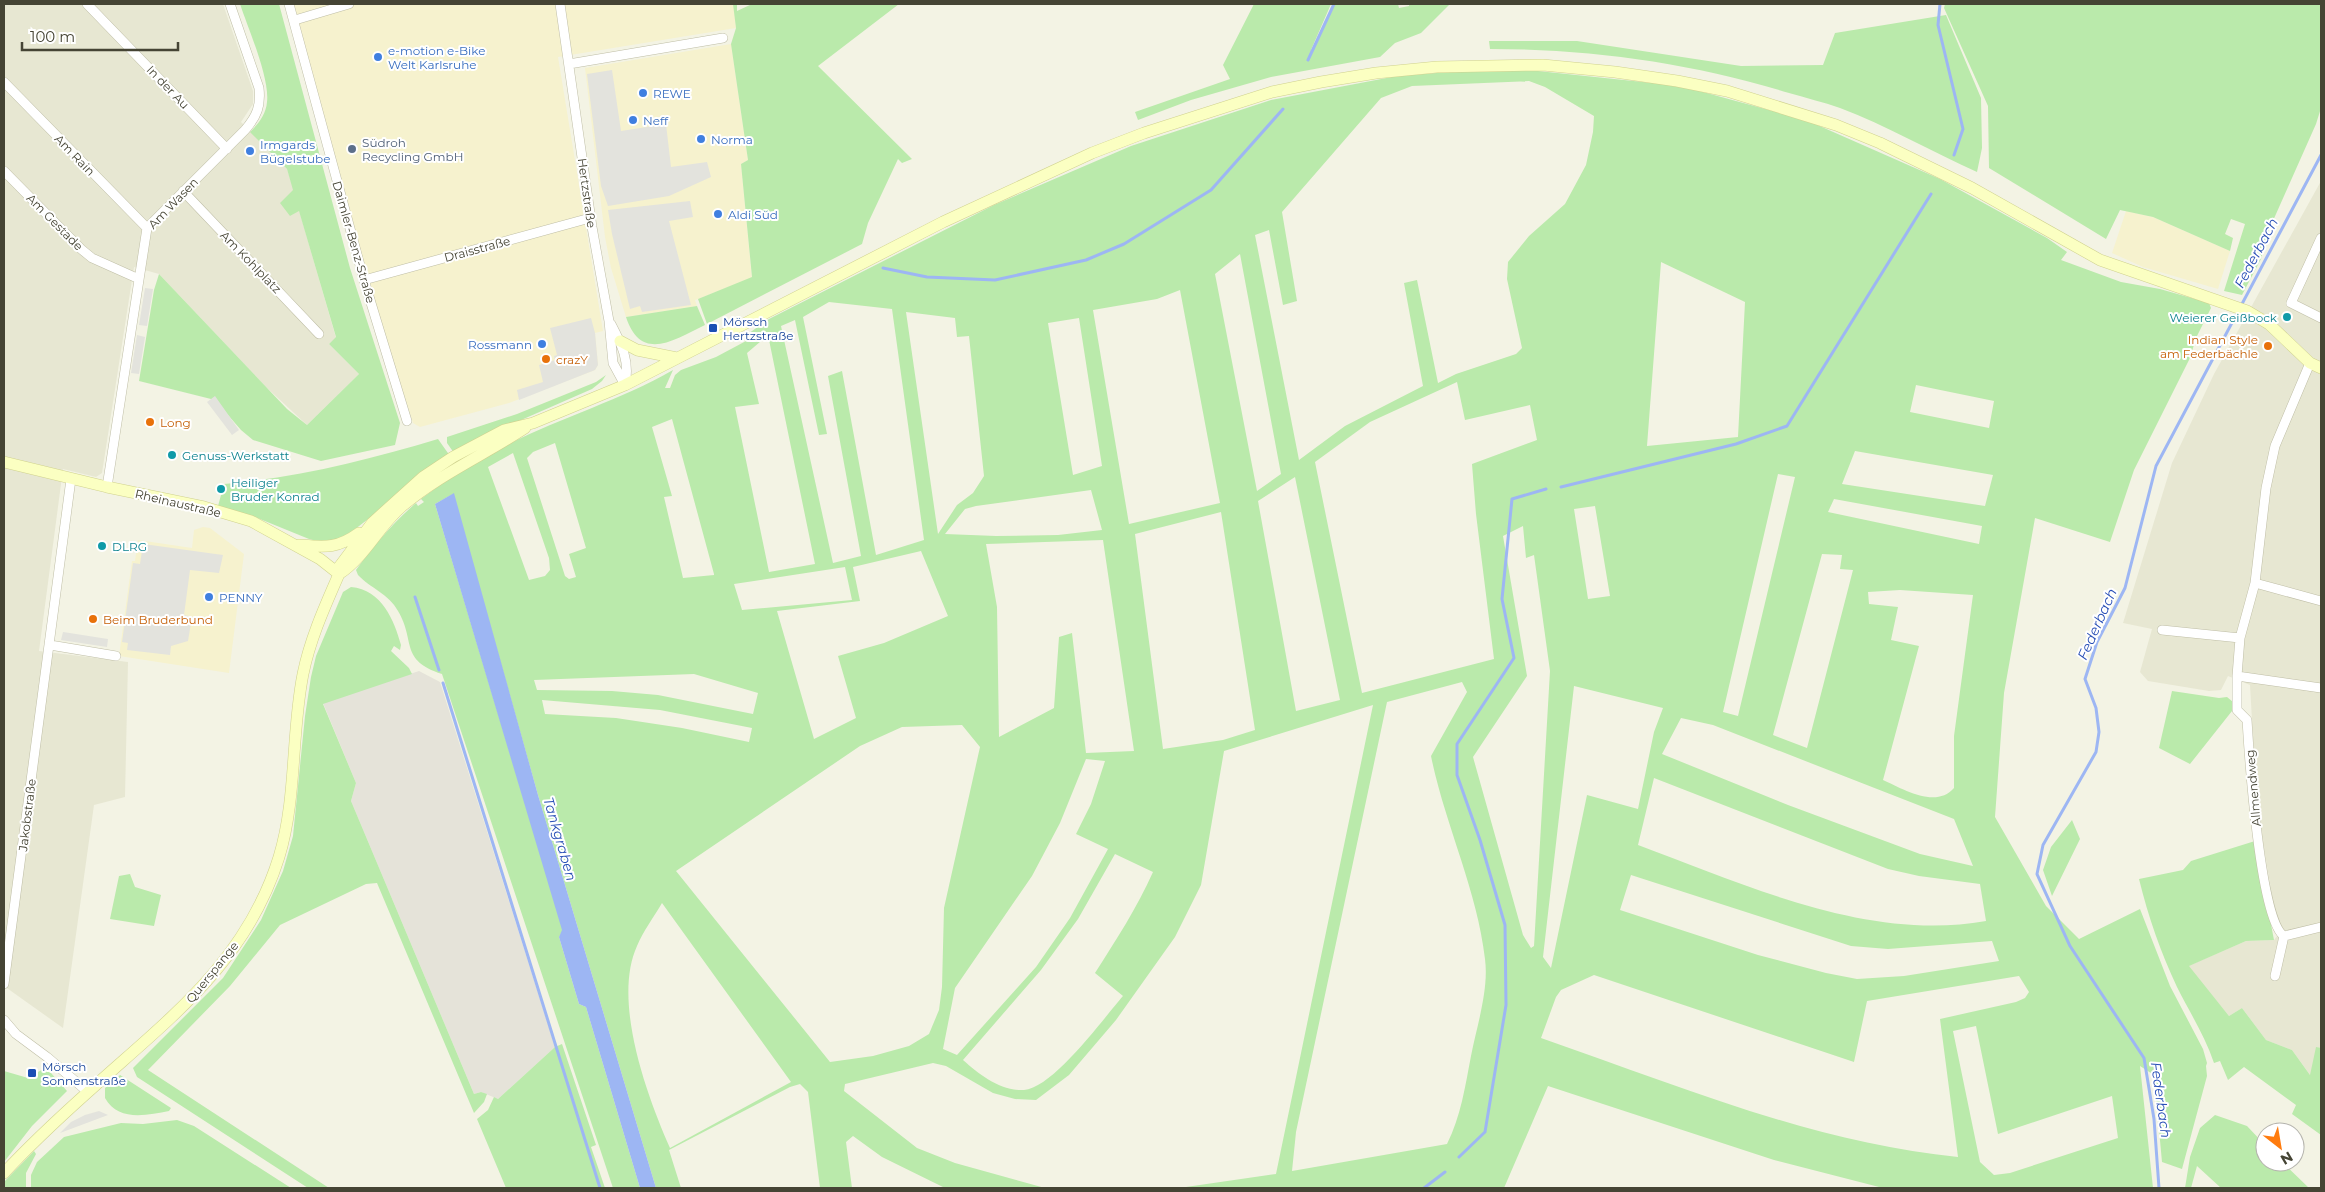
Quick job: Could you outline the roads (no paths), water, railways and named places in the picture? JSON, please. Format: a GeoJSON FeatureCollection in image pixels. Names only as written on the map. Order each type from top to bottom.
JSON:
{"type":"FeatureCollection","features":[{"type":"Feature","properties":{"kind":"main road"},"geometry":{"type":"LineString","coordinates":[[339,574],[352,565],[379,530],[400,508],[427,486],[533,423],[625,385],[1032,179],[1144,133],[1280,91],[1321,82],[1437,67],[1543,65],[1600,70],[1677,81],[1779,106],[1863,136],[1938,171],[2021,214],[2100,260],[2242,308],[2282,334],[2310,363],[2321,368]]}},
{"type":"Feature","properties":{"kind":"main road"},"geometry":{"type":"LineString","coordinates":[[620,341],[637,350],[678,358]]}},
{"type":"Feature","properties":{"kind":"main road"},"geometry":{"type":"LineString","coordinates":[[296,545],[329,547],[345,544],[423,477],[453,457],[504,430],[533,423]]}},
{"type":"Feature","properties":{"kind":"main road","name":"Rheinaustraße"},"geometry":{"type":"LineString","coordinates":[[4,462],[71,479],[204,507],[251,521],[320,559],[339,574]]}},
{"type":"Feature","properties":{"kind":"main road","name":"Querspange"},"geometry":{"type":"LineString","coordinates":[[4,1173],[88,1092],[187,1004],[233,950],[252,918],[279,857],[287,818],[303,673],[319,619],[339,574],[339,567],[370,524]]}},
{"type":"Feature","properties":{"kind":"street","name":"In der Au"},"geometry":{"type":"LineString","coordinates":[[87,4],[227,149]]}},
{"type":"Feature","properties":{"kind":"street","name":"Am Wasen"},"geometry":{"type":"LineString","coordinates":[[107,487],[146,228],[227,149],[256,117],[260,102],[259,88],[230,4]]}},
{"type":"Feature","properties":{"kind":"street","name":"Daimler-Benz-Straße"},"geometry":{"type":"LineString","coordinates":[[289,4],[295,20],[364,280],[406,421]]}},
{"type":"Feature","properties":{"kind":"street"},"geometry":{"type":"LineString","coordinates":[[295,20],[349,4]]}},
{"type":"Feature","properties":{"kind":"street","name":"Hertzstraße"},"geometry":{"type":"LineString","coordinates":[[560,4],[590,218],[609,321],[614,367],[625,385]]}},
{"type":"Feature","properties":{"kind":"street"},"geometry":{"type":"LineString","coordinates":[[569,64],[723,38]]}},
{"type":"Feature","properties":{"kind":"street","name":"Am Rain"},"geometry":{"type":"LineString","coordinates":[[4,82],[146,228]]}},
{"type":"Feature","properties":{"kind":"street","name":"Am Gestade"},"geometry":{"type":"LineString","coordinates":[[4,171],[92,258],[139,280]]}},
{"type":"Feature","properties":{"kind":"street","name":"Am Kohlplatz"},"geometry":{"type":"LineString","coordinates":[[183,191],[319,334]]}},
{"type":"Feature","properties":{"kind":"street","name":"Draisstraße"},"geometry":{"type":"LineString","coordinates":[[364,280],[590,218]]}},
{"type":"Feature","properties":{"kind":"street"},"geometry":{"type":"LineString","coordinates":[[2321,238],[2292,303],[2321,318]]}},
{"type":"Feature","properties":{"kind":"street","name":"Hertzstraße"},"geometry":{"type":"LineString","coordinates":[[609,321],[620,341],[628,363],[625,385]]}},
{"type":"Feature","properties":{"kind":"street","name":"Allmendweg"},"geometry":{"type":"LineString","coordinates":[[2284,936],[2277,926],[2271,910],[2258,840],[2247,720],[2238,710],[2237,676],[2240,638],[2255,583],[2266,488],[2274,446],[2310,363]]}},
{"type":"Feature","properties":{"kind":"street","name":"Jakobstraße"},"geometry":{"type":"LineString","coordinates":[[4,984],[71,479]]}},
{"type":"Feature","properties":{"kind":"street"},"geometry":{"type":"LineString","coordinates":[[2255,583],[2321,601]]}},
{"type":"Feature","properties":{"kind":"street"},"geometry":{"type":"LineString","coordinates":[[2162,630],[2240,638]]}},
{"type":"Feature","properties":{"kind":"street"},"geometry":{"type":"LineString","coordinates":[[50,645],[116,656]]}},
{"type":"Feature","properties":{"kind":"street"},"geometry":{"type":"LineString","coordinates":[[2237,676],[2321,688]]}},
{"type":"Feature","properties":{"kind":"street"},"geometry":{"type":"LineString","coordinates":[[2275,976],[2284,936],[2321,927]]}},
{"type":"Feature","properties":{"kind":"street"},"geometry":{"type":"LineString","coordinates":[[4,1020],[16,1034],[47,1057],[88,1092]]}},
{"type":"Feature","properties":{"kind":"water"},"geometry":{"type":"Polygon","coordinates":[[[454,493],[538,795],[656,1188],[640,1188],[586,1007],[579,1004],[559,937],[562,930],[435,504],[454,493]]]}},
{"type":"Feature","properties":{"kind":"waterway"},"geometry":{"type":"LineString","coordinates":[[1308,60],[1334,4]]}},
{"type":"Feature","properties":{"kind":"waterway"},"geometry":{"type":"LineString","coordinates":[[1940,4],[1938,25],[1963,129],[1954,155]]}},
{"type":"Feature","properties":{"kind":"waterway"},"geometry":{"type":"LineString","coordinates":[[883,268],[927,277],[995,280],[1086,260],[1124,244],[1211,190],[1283,109]]}},
{"type":"Feature","properties":{"kind":"waterway","name":"Federbach"},"geometry":{"type":"LineString","coordinates":[[2159,1188],[2154,1119],[2144,1058],[2070,946],[2037,874],[2043,845],[2096,752],[2099,732],[2096,708],[2085,679],[2097,642],[2125,588],[2156,466],[2321,155]]}},
{"type":"Feature","properties":{"kind":"waterway"},"geometry":{"type":"LineString","coordinates":[[1561,487],[1736,444],[1787,426],[1931,194]]}},
{"type":"Feature","properties":{"kind":"waterway"},"geometry":{"type":"LineString","coordinates":[[1459,1157],[1485,1132],[1506,1005],[1505,925],[1480,840],[1457,775],[1457,744],[1514,658],[1502,599],[1512,499],[1546,489]]}},
{"type":"Feature","properties":{"kind":"waterway"},"geometry":{"type":"LineString","coordinates":[[415,597],[439,670]]}},
{"type":"Feature","properties":{"kind":"waterway"},"geometry":{"type":"LineString","coordinates":[[443,683],[600,1188]]}},
{"type":"Feature","properties":{"kind":"waterway"},"geometry":{"type":"LineString","coordinates":[[1424,1188],[1445,1172]]}},
{"type":"Feature","properties":{"kind":"place","name":"e-motion e-Bike Welt Karlsruhe"},"geometry":{"type":"Point","coordinates":[378,57]}},
{"type":"Feature","properties":{"kind":"place","name":"REWE"},"geometry":{"type":"Point","coordinates":[643,93]}},
{"type":"Feature","properties":{"kind":"place","name":"Neff"},"geometry":{"type":"Point","coordinates":[633,120]}},
{"type":"Feature","properties":{"kind":"place","name":"Norma"},"geometry":{"type":"Point","coordinates":[701,139]}},
{"type":"Feature","properties":{"kind":"place","name":"Südroh Recycling GmbH"},"geometry":{"type":"Point","coordinates":[352,149]}},
{"type":"Feature","properties":{"kind":"place","name":"Irmgards BügeIstube"},"geometry":{"type":"Point","coordinates":[250,151]}},
{"type":"Feature","properties":{"kind":"place","name":"Aldi Süd"},"geometry":{"type":"Point","coordinates":[718,214]}},
{"type":"Feature","properties":{"kind":"place","name":"Weierer Geißbock"},"geometry":{"type":"Point","coordinates":[2287,317]}},
{"type":"Feature","properties":{"kind":"place","name":"Mörsch Hertzstraße"},"geometry":{"type":"Point","coordinates":[713,328]}},
{"type":"Feature","properties":{"kind":"place","name":"Rossmann"},"geometry":{"type":"Point","coordinates":[542,344]}},
{"type":"Feature","properties":{"kind":"place","name":"Indian Style am Federbächle"},"geometry":{"type":"Point","coordinates":[2268,346]}},
{"type":"Feature","properties":{"kind":"place","name":"crazY"},"geometry":{"type":"Point","coordinates":[546,359]}},
{"type":"Feature","properties":{"kind":"place","name":"Long"},"geometry":{"type":"Point","coordinates":[150,422]}},
{"type":"Feature","properties":{"kind":"place","name":"Genuss-Werkstatt"},"geometry":{"type":"Point","coordinates":[172,455]}},
{"type":"Feature","properties":{"kind":"place","name":"Heiliger Bruder Konrad"},"geometry":{"type":"Point","coordinates":[221,489]}},
{"type":"Feature","properties":{"kind":"place","name":"DLRG"},"geometry":{"type":"Point","coordinates":[102,546]}},
{"type":"Feature","properties":{"kind":"place","name":"PENNY"},"geometry":{"type":"Point","coordinates":[209,597]}},
{"type":"Feature","properties":{"kind":"place","name":"Beim Bruderbund"},"geometry":{"type":"Point","coordinates":[93,619]}},
{"type":"Feature","properties":{"kind":"place","name":"Mörsch Sonnenstraße"},"geometry":{"type":"Point","coordinates":[32,1073]}},
{"type":"Feature","properties":{"kind":"water label","name":"Tankgraben"},"geometry":{"type":"Point","coordinates":[560,839]}}]}
